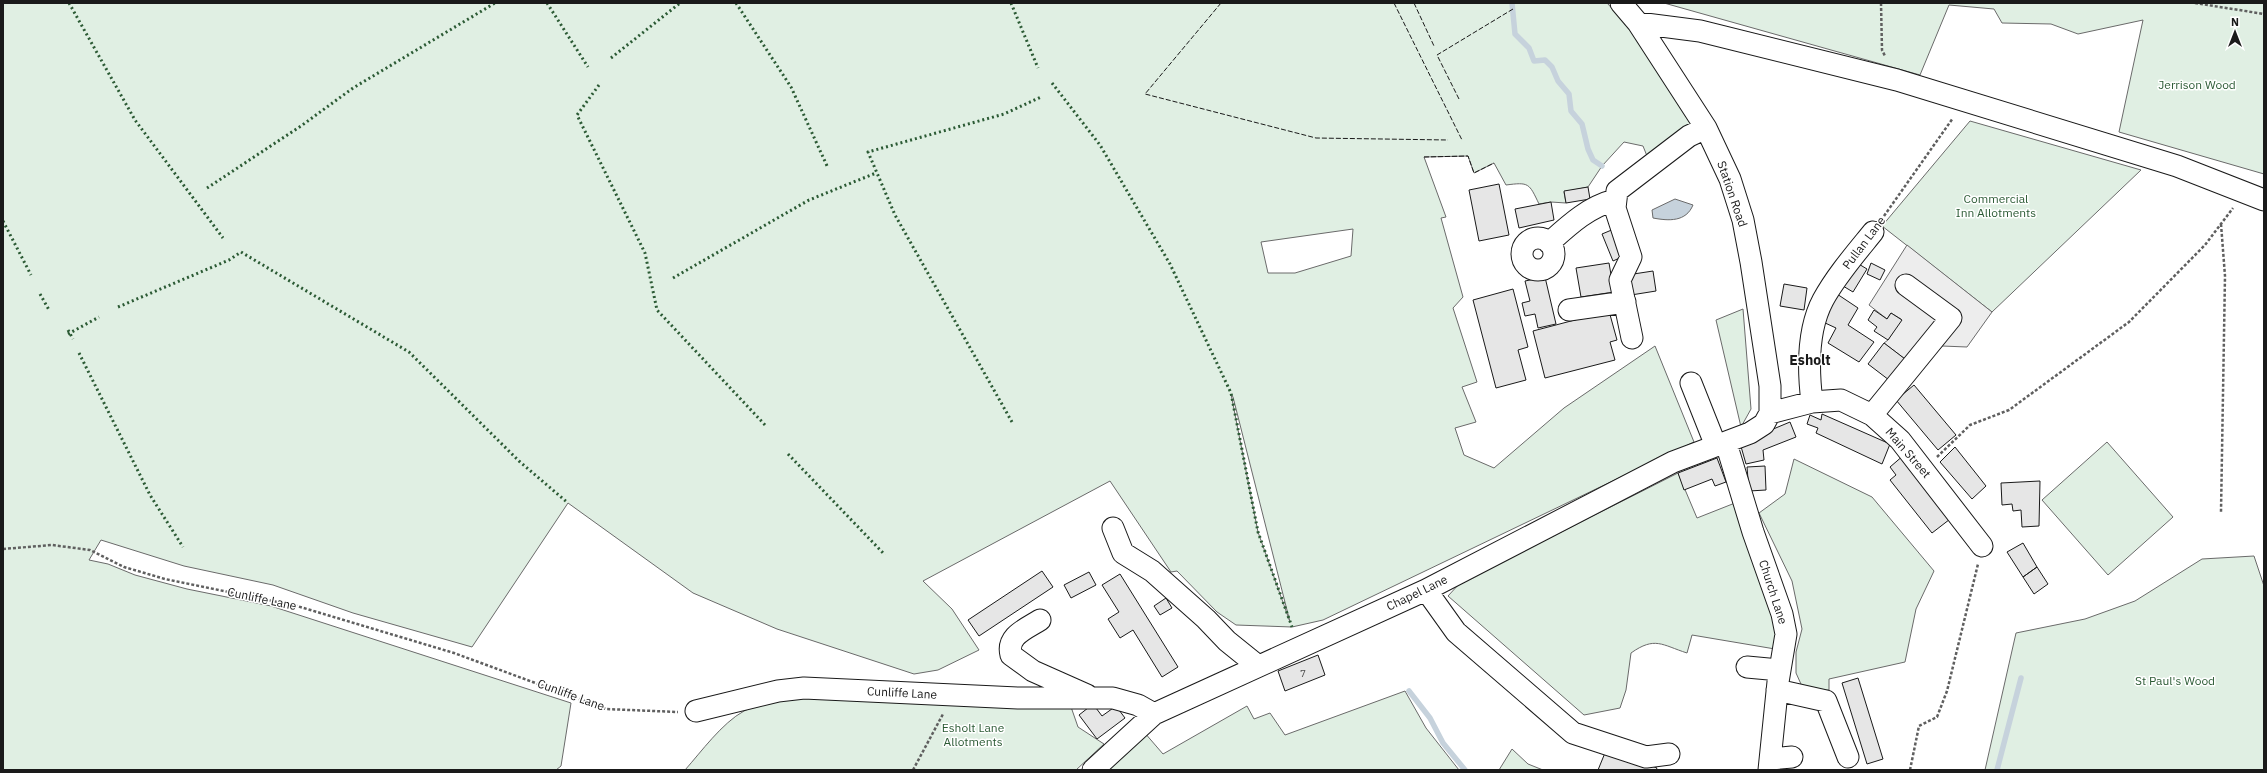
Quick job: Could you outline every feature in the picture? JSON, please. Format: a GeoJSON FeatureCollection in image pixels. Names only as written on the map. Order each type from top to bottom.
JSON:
{"type":"FeatureCollection","features":[{"type":"Feature","properties":{"kind":"street","name":"Station Road"},"geometry":{"type":"LineString","coordinates":[[1621,3],[1638,23],[1706,128],[1730,179],[1743,220],[1751,262],[1770,386],[1770,413]]}},
{"type":"Feature","properties":{"kind":"street"},"geometry":{"type":"LineString","coordinates":[[1638,23],[1700,31],[1897,80],[1965,99],[2177,166],[2255,196]]}},
{"type":"Feature","properties":{"kind":"street"},"geometry":{"type":"LineString","coordinates":[[1632,338],[1620,280],[1631,257],[1615,200],[1617,192],[1689,136],[1706,128]]}},
{"type":"Feature","properties":{"kind":"street"},"geometry":{"type":"LineString","coordinates":[[1549,243],[1575,220],[1602,204],[1615,200]]}},
{"type":"Feature","properties":{"kind":"street","name":"Pullan Lane"},"geometry":{"type":"LineString","coordinates":[[1812,402],[1810,381],[1811,336],[1822,301],[1851,259],[1873,232]]}},
{"type":"Feature","properties":{"kind":"street"},"geometry":{"type":"LineString","coordinates":[[1872,415],[1950,318],[1906,286]]}},
{"type":"Feature","properties":{"kind":"street"},"geometry":{"type":"LineString","coordinates":[[1569,310],[1625,302]]}},
{"type":"Feature","properties":{"kind":"street","name":"Church Lane"},"geometry":{"type":"LineString","coordinates":[[1691,383],[1721,445],[1782,614],[1786,634],[1778,680],[1770,765]]}},
{"type":"Feature","properties":{"kind":"street","name":"Main Street"},"geometry":{"type":"LineString","coordinates":[[1770,413],[1812,402],[1841,400],[1872,415],[1900,440],[1982,546]]}},
{"type":"Feature","properties":{"kind":"street"},"geometry":{"type":"LineString","coordinates":[[1721,445],[1750,433],[1764,424],[1770,413]]}},
{"type":"Feature","properties":{"kind":"street","name":"Chapel Lane"},"geometry":{"type":"LineString","coordinates":[[1093,770],[1154,714],[1426,590],[1673,462],[1721,445]]}},
{"type":"Feature","properties":{"kind":"street"},"geometry":{"type":"LineString","coordinates":[[1113,528],[1123,553],[1152,571],[1206,619],[1227,641],[1258,666]]}},
{"type":"Feature","properties":{"kind":"street"},"geometry":{"type":"LineString","coordinates":[[1426,590],[1456,632],[1574,733],[1646,757],[1669,754]]}},
{"type":"Feature","properties":{"kind":"street"},"geometry":{"type":"LineString","coordinates":[[1040,620],[1012,639],[1009,644],[1011,655],[1033,671],[1096,698]]}},
{"type":"Feature","properties":{"kind":"street"},"geometry":{"type":"LineString","coordinates":[[1747,667],[1826,701],[1848,757]]}},
{"type":"Feature","properties":{"kind":"street","name":"Cunliffe Lane"},"geometry":{"type":"LineString","coordinates":[[696,711],[778,692],[804,688],[954,696],[1096,698],[1127,701],[1154,714]]}},
{"type":"Feature","properties":{"kind":"street"},"geometry":{"type":"LineString","coordinates":[[1770,765],[1792,757]]}},
{"type":"Feature","properties":{"kind":"path"},"geometry":{"type":"LineString","coordinates":[[1881,3],[1882,50],[1897,80]]}},
{"type":"Feature","properties":{"kind":"path"},"geometry":{"type":"LineString","coordinates":[[2195,3],[2264,15]]}},
{"type":"Feature","properties":{"kind":"path","name":"Pullan Lane"},"geometry":{"type":"LineString","coordinates":[[1873,232],[1965,99]]}},
{"type":"Feature","properties":{"kind":"path"},"geometry":{"type":"LineString","coordinates":[[1924,470],[1970,425],[2009,410],[2129,322],[2205,245],[2221,224],[2255,196]]}},
{"type":"Feature","properties":{"kind":"path"},"geometry":{"type":"LineString","coordinates":[[2221,224],[2225,276],[2221,512]]}},
{"type":"Feature","properties":{"kind":"path","name":"Cunliffe Lane"},"geometry":{"type":"LineString","coordinates":[[3,549],[52,545],[90,550],[124,567],[166,579],[297,606],[454,653],[606,708],[664,712],[696,711]]}},
{"type":"Feature","properties":{"kind":"path"},"geometry":{"type":"LineString","coordinates":[[1910,770],[1919,726],[1937,717],[1947,692],[1982,546]]}},
{"type":"Feature","properties":{"kind":"path"},"geometry":{"type":"LineString","coordinates":[[913,770],[954,696]]}},
{"type":"Feature","properties":{"kind":"green space"},"geometry":{"type":"Polygon","coordinates":[[[3,3],[1607,3],[1641,40],[1694,125],[1647,156],[1643,146],[1624,142],[1602,166],[1588,187],[1564,192],[1566,203],[1551,202],[1539,204],[1530,188],[1524,184],[1506,185],[1494,163],[1474,173],[1468,156],[1424,157],[1446,217],[1441,218],[1463,297],[1453,308],[1477,382],[1462,387],[1476,422],[1455,428],[1464,455],[1494,468],[1564,408],[1655,346],[1694,442],[1323,620],[1292,627],[1236,625],[1217,612],[1177,571],[1171,572],[1110,481],[923,581],[952,609],[979,650],[938,670],[914,674],[777,629],[693,593],[568,503],[472,647],[353,613],[273,585],[184,566],[101,540],[89,560],[108,564],[135,575],[187,589],[271,606],[571,703],[561,766],[556,770],[3,770],[3,3]],[[1353,229],[1261,242],[1268,273],[1295,273],[1351,256],[1353,229]],[[1231,394],[1258,532],[1290,622],[1233,397],[1231,394]]]}},
{"type":"Feature","properties":{"kind":"green space","name":"Jerrison Wood"},"geometry":{"type":"Polygon","coordinates":[[[1664,3],[2264,3],[2264,174],[2119,132],[2143,20],[2078,34],[2051,24],[2002,23],[1994,9],[1949,5],[1920,75],[1664,3]]]}},
{"type":"Feature","properties":{"kind":"green space","name":"Commercial Inn Allotments"},"geometry":{"type":"Polygon","coordinates":[[[1970,121],[2141,170],[1992,312],[1882,226],[1970,121]]]}},
{"type":"Feature","properties":{"kind":"green space"},"geometry":{"type":"Polygon","coordinates":[[[1743,309],[1751,409],[1741,427],[1716,320],[1743,309]]]}},
{"type":"Feature","properties":{"kind":"green space"},"geometry":{"type":"Polygon","coordinates":[[[2107,442],[2173,517],[2108,575],[2042,500],[2107,442]]]}},
{"type":"Feature","properties":{"kind":"green space"},"geometry":{"type":"Polygon","coordinates":[[[1794,459],[1872,497],[1934,571],[1916,609],[1905,662],[1829,679],[1829,690],[1805,693],[1796,673],[1796,652],[1802,629],[1792,581],[1759,513],[1785,494],[1794,459]]]}},
{"type":"Feature","properties":{"kind":"green space"},"geometry":{"type":"Polygon","coordinates":[[[1678,473],[1697,518],[1735,503],[1777,631],[1775,649],[1692,635],[1687,653],[1665,645],[1653,643],[1646,645],[1631,653],[1626,690],[1620,708],[1584,715],[1448,596],[1460,583],[1678,473]]]}},
{"type":"Feature","properties":{"kind":"green space","name":"St Paul's Wood"},"geometry":{"type":"Polygon","coordinates":[[[2254,556],[2264,586],[2264,770],[1985,770],[2016,633],[2085,619],[2135,601],[2202,559],[2254,556]]]}},
{"type":"Feature","properties":{"kind":"green space"},"geometry":{"type":"Polygon","coordinates":[[[1405,691],[1426,728],[1459,770],[1108,770],[1144,732],[1163,754],[1247,706],[1254,719],[1270,713],[1285,735],[1405,691]]]}},
{"type":"Feature","properties":{"kind":"green space","name":"Esholt Lane Allotments"},"geometry":{"type":"Polygon","coordinates":[[[856,697],[1070,704],[1078,727],[1104,744],[1076,770],[685,770],[720,730],[744,711],[770,702],[785,699],[856,697]]]}},
{"type":"Feature","properties":{"kind":"green space"},"geometry":{"type":"Polygon","coordinates":[[[1512,749],[1528,764],[1543,770],[1499,770],[1512,749]]]}},
{"type":"Feature","properties":{"kind":"shaded area"},"geometry":{"type":"Polygon","coordinates":[[[1675,199],[1693,205],[1686,215],[1671,220],[1653,218],[1652,210],[1675,199]]]}},
{"type":"Feature","properties":{"kind":"shaded area"},"geometry":{"type":"Polygon","coordinates":[[[1907,245],[1992,312],[1967,347],[1942,346],[1923,368],[1905,359],[1884,343],[1888,340],[1901,319],[1891,313],[1887,319],[1869,305],[1907,245]]]}},
{"type":"Feature","properties":{"kind":"building"},"geometry":{"type":"Polygon","coordinates":[[[1499,184],[1509,235],[1479,241],[1469,190],[1499,184]]]}},
{"type":"Feature","properties":{"kind":"building"},"geometry":{"type":"Polygon","coordinates":[[[1588,187],[1590,199],[1566,203],[1564,191],[1588,187]]]}},
{"type":"Feature","properties":{"kind":"building"},"geometry":{"type":"Polygon","coordinates":[[[1551,202],[1554,220],[1519,228],[1515,209],[1551,202]]]}},
{"type":"Feature","properties":{"kind":"building"},"geometry":{"type":"Polygon","coordinates":[[[1614,229],[1624,256],[1613,261],[1602,234],[1614,229]]]}},
{"type":"Feature","properties":{"kind":"building"},"geometry":{"type":"Polygon","coordinates":[[[1609,263],[1614,292],[1581,297],[1576,268],[1609,263]]]}},
{"type":"Feature","properties":{"kind":"building"},"geometry":{"type":"Polygon","coordinates":[[[1857,263],[1867,269],[1853,292],[1843,286],[1857,263]]]}},
{"type":"Feature","properties":{"kind":"building"},"geometry":{"type":"Polygon","coordinates":[[[1871,263],[1885,270],[1880,280],[1867,274],[1871,263]]]}},
{"type":"Feature","properties":{"kind":"building"},"geometry":{"type":"Polygon","coordinates":[[[1653,271],[1656,291],[1631,295],[1627,275],[1653,271]]]}},
{"type":"Feature","properties":{"kind":"building"},"geometry":{"type":"Polygon","coordinates":[[[1545,277],[1556,324],[1538,328],[1535,314],[1525,316],[1522,303],[1530,301],[1525,281],[1545,277]]]}},
{"type":"Feature","properties":{"kind":"building"},"geometry":{"type":"Polygon","coordinates":[[[1784,284],[1807,288],[1804,310],[1780,306],[1784,284]]]}},
{"type":"Feature","properties":{"kind":"building"},"geometry":{"type":"Polygon","coordinates":[[[1513,289],[1528,347],[1518,350],[1526,380],[1496,388],[1473,300],[1513,289]]]}},
{"type":"Feature","properties":{"kind":"building"},"geometry":{"type":"Polygon","coordinates":[[[1837,294],[1858,308],[1848,325],[1874,342],[1859,362],[1828,343],[1836,328],[1823,322],[1837,294]]]}},
{"type":"Feature","properties":{"kind":"building"},"geometry":{"type":"Polygon","coordinates":[[[1874,310],[1887,319],[1891,313],[1902,320],[1888,340],[1874,331],[1877,327],[1868,320],[1874,310]]]}},
{"type":"Feature","properties":{"kind":"building"},"geometry":{"type":"Polygon","coordinates":[[[1609,311],[1617,340],[1610,342],[1615,360],[1545,378],[1533,331],[1609,311]]]}},
{"type":"Feature","properties":{"kind":"building"},"geometry":{"type":"Polygon","coordinates":[[[1884,343],[1905,359],[1889,380],[1868,364],[1884,343]]]}},
{"type":"Feature","properties":{"kind":"building"},"geometry":{"type":"Polygon","coordinates":[[[1914,385],[1956,435],[1938,450],[1896,400],[1914,385]]]}},
{"type":"Feature","properties":{"kind":"building"},"geometry":{"type":"Polygon","coordinates":[[[1822,414],[1890,444],[1882,464],[1816,433],[1818,428],[1807,424],[1810,415],[1821,420],[1822,414]]]}},
{"type":"Feature","properties":{"kind":"building"},"geometry":{"type":"Polygon","coordinates":[[[1790,422],[1796,437],[1763,450],[1764,460],[1746,464],[1740,443],[1790,422]]]}},
{"type":"Feature","properties":{"kind":"building"},"geometry":{"type":"Polygon","coordinates":[[[1955,447],[1986,486],[1972,499],[1940,462],[1955,447]]]}},
{"type":"Feature","properties":{"kind":"building"},"geometry":{"type":"Polygon","coordinates":[[[1904,455],[1954,516],[1932,533],[1890,480],[1896,475],[1890,467],[1904,455]]]}},
{"type":"Feature","properties":{"kind":"building"},"geometry":{"type":"Polygon","coordinates":[[[1717,458],[1726,482],[1715,486],[1712,479],[1684,490],[1678,473],[1717,458]]]}},
{"type":"Feature","properties":{"kind":"building"},"geometry":{"type":"Polygon","coordinates":[[[1765,466],[1766,490],[1749,491],[1747,467],[1765,466]]]}},
{"type":"Feature","properties":{"kind":"building"},"geometry":{"type":"Polygon","coordinates":[[[2040,481],[2039,526],[2022,527],[2021,510],[2013,511],[2012,504],[2002,505],[2001,483],[2040,481]]]}},
{"type":"Feature","properties":{"kind":"building"},"geometry":{"type":"Polygon","coordinates":[[[2023,543],[2037,567],[2023,577],[2007,552],[2023,543]]]}},
{"type":"Feature","properties":{"kind":"building"},"geometry":{"type":"Polygon","coordinates":[[[2037,567],[2048,584],[2034,594],[2023,577],[2037,567]]]}},
{"type":"Feature","properties":{"kind":"building"},"geometry":{"type":"Polygon","coordinates":[[[1042,571],[1053,587],[979,636],[968,620],[1042,571]]]}},
{"type":"Feature","properties":{"kind":"building"},"geometry":{"type":"Polygon","coordinates":[[[1089,572],[1096,585],[1071,598],[1064,585],[1089,572]]]}},
{"type":"Feature","properties":{"kind":"building"},"geometry":{"type":"Polygon","coordinates":[[[1120,574],[1178,667],[1162,677],[1133,630],[1120,638],[1108,619],[1119,612],[1102,585],[1120,574]]]}},
{"type":"Feature","properties":{"kind":"building"},"geometry":{"type":"Polygon","coordinates":[[[1166,598],[1172,608],[1160,615],[1154,606],[1166,598]]]}},
{"type":"Feature","properties":{"kind":"building"},"geometry":{"type":"Polygon","coordinates":[[[1318,655],[1325,675],[1285,691],[1278,671],[1318,655]]]}},
{"type":"Feature","properties":{"kind":"building"},"geometry":{"type":"Polygon","coordinates":[[[1858,678],[1883,759],[1867,764],[1842,683],[1858,678]]]}},
{"type":"Feature","properties":{"kind":"building"},"geometry":{"type":"Polygon","coordinates":[[[1093,704],[1102,716],[1116,706],[1125,718],[1097,739],[1079,715],[1093,704]]]}},
{"type":"Feature","properties":{"kind":"building"},"geometry":{"type":"Polygon","coordinates":[[[1607,748],[1657,768],[1656,770],[1598,770],[1607,748]]]}},
{"type":"Feature","properties":{"kind":"waterway"},"geometry":{"type":"LineString","coordinates":[[1512,3],[1515,34],[1529,48],[1534,61],[1545,60],[1552,67],[1558,81],[1569,94],[1571,111],[1582,124],[1588,149],[1593,160],[1602,166]]}},
{"type":"Feature","properties":{"kind":"waterway"},"geometry":{"type":"LineString","coordinates":[[1997,770],[2021,678]]}},
{"type":"Feature","properties":{"kind":"waterway"},"geometry":{"type":"LineString","coordinates":[[1409,691],[1430,718],[1443,743],[1465,770]]}},
{"type":"Feature","properties":{"kind":"hedge"},"geometry":{"type":"LineString","coordinates":[[69,3],[135,120],[223,238]]}},
{"type":"Feature","properties":{"kind":"hedge"},"geometry":{"type":"LineString","coordinates":[[207,188],[301,126],[353,88],[495,3]]}},
{"type":"Feature","properties":{"kind":"hedge"},"geometry":{"type":"LineString","coordinates":[[547,3],[588,67]]}},
{"type":"Feature","properties":{"kind":"hedge"},"geometry":{"type":"LineString","coordinates":[[611,58],[680,3]]}},
{"type":"Feature","properties":{"kind":"hedge"},"geometry":{"type":"LineString","coordinates":[[736,3],[791,87],[828,168]]}},
{"type":"Feature","properties":{"kind":"hedge"},"geometry":{"type":"LineString","coordinates":[[1011,3],[1038,68]]}},
{"type":"Feature","properties":{"kind":"hedge"},"geometry":{"type":"LineString","coordinates":[[1052,83],[1100,145],[1170,264],[1231,393],[1258,532],[1292,627]]}},
{"type":"Feature","properties":{"kind":"hedge"},"geometry":{"type":"LineString","coordinates":[[599,85],[577,115],[645,253],[657,310],[766,426]]}},
{"type":"Feature","properties":{"kind":"hedge"},"geometry":{"type":"LineString","coordinates":[[1012,422],[895,215],[868,152],[1004,114],[1041,97]]}},
{"type":"Feature","properties":{"kind":"hedge"},"geometry":{"type":"LineString","coordinates":[[673,278],[809,200],[876,173]]}},
{"type":"Feature","properties":{"kind":"hedge"},"geometry":{"type":"LineString","coordinates":[[3,221],[31,275]]}},
{"type":"Feature","properties":{"kind":"hedge"},"geometry":{"type":"LineString","coordinates":[[118,307],[229,260],[241,252],[409,352],[519,461],[568,503]]}},
{"type":"Feature","properties":{"kind":"hedge"},"geometry":{"type":"LineString","coordinates":[[40,294],[49,310]]}},
{"type":"Feature","properties":{"kind":"hedge"},"geometry":{"type":"LineString","coordinates":[[68,334],[99,317]]}},
{"type":"Feature","properties":{"kind":"hedge"},"geometry":{"type":"LineString","coordinates":[[68,330],[73,339]]}},
{"type":"Feature","properties":{"kind":"hedge"},"geometry":{"type":"LineString","coordinates":[[79,353],[150,495],[183,547]]}},
{"type":"Feature","properties":{"kind":"hedge"},"geometry":{"type":"LineString","coordinates":[[788,454],[885,555]]}},
{"type":"Feature","properties":{"kind":"fence"},"geometry":{"type":"LineString","coordinates":[[1221,3],[1145,94],[1316,138],[1448,140]]}},
{"type":"Feature","properties":{"kind":"fence"},"geometry":{"type":"LineString","coordinates":[[1394,3],[1462,140]]}},
{"type":"Feature","properties":{"kind":"fence"},"geometry":{"type":"LineString","coordinates":[[1414,3],[1434,46]]}},
{"type":"Feature","properties":{"kind":"fence"},"geometry":{"type":"LineString","coordinates":[[1459,99],[1437,55],[1513,9]]}},
{"type":"Feature","properties":{"kind":"fence"},"geometry":{"type":"LineString","coordinates":[[1424,157],[1468,156],[1474,173],[1494,163]]}},
{"type":"Feature","properties":{"kind":"district","name":"Esholt"},"geometry":{"type":"Point","coordinates":[1810,360]}}]}
